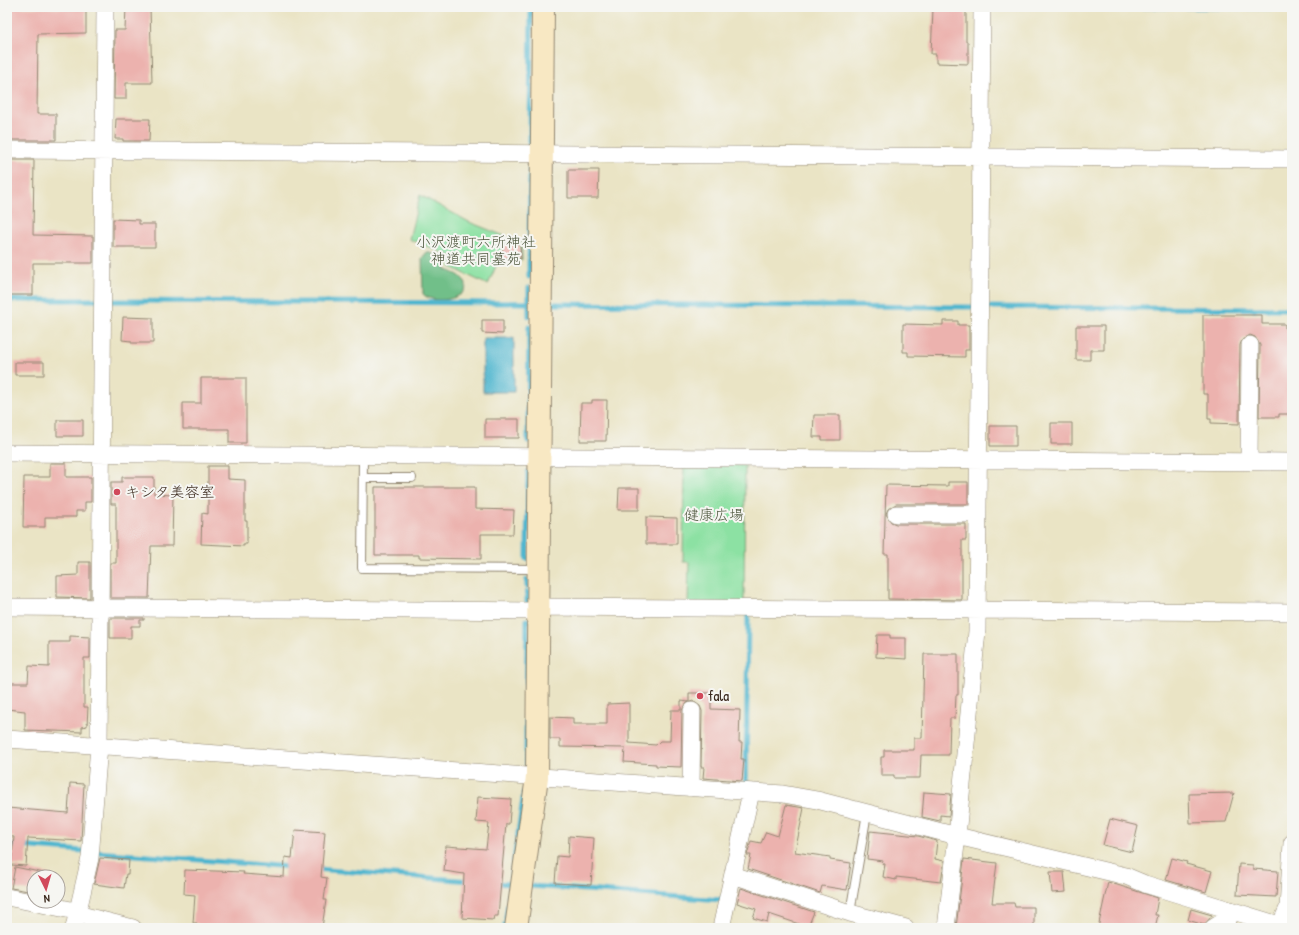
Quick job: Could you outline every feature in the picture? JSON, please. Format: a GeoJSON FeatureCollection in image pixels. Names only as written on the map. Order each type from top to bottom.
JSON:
{"type":"FeatureCollection","features":[{"type":"Feature","properties":{"kind":"street"},"geometry":{"type":"LineString","coordinates":[[76,920],[90,858],[99,746],[105,7]]}},
{"type":"Feature","properties":{"kind":"street"},"geometry":{"type":"LineString","coordinates":[[516,928],[537,777],[543,7]]}},
{"type":"Feature","properties":{"kind":"street"},"geometry":{"type":"LineString","coordinates":[[946,928],[957,836],[977,631],[982,7]]}},
{"type":"Feature","properties":{"kind":"street"},"geometry":{"type":"LineString","coordinates":[[7,150],[1292,159]]}},
{"type":"Feature","properties":{"kind":"street"},"geometry":{"type":"LineString","coordinates":[[1249,462],[1250,345]]}},
{"type":"Feature","properties":{"kind":"street"},"geometry":{"type":"LineString","coordinates":[[7,453],[1292,462]]}},
{"type":"Feature","properties":{"kind":"street"},"geometry":{"type":"LineString","coordinates":[[896,514],[978,514]]}},
{"type":"Feature","properties":{"kind":"street"},"geometry":{"type":"LineString","coordinates":[[7,607],[1292,612]]}},
{"type":"Feature","properties":{"kind":"street"},"geometry":{"type":"LineString","coordinates":[[691,788],[692,711]]}},
{"type":"Feature","properties":{"kind":"street"},"geometry":{"type":"LineString","coordinates":[[7,739],[751,792],[800,797],[1126,876],[1145,884],[1279,926],[1290,909],[1292,843]]}},
{"type":"Feature","properties":{"kind":"street"},"geometry":{"type":"LineString","coordinates":[[721,928],[751,792]]}},
{"type":"Feature","properties":{"kind":"street"},"geometry":{"type":"LineString","coordinates":[[733,875],[850,913],[906,928]]}},
{"type":"Feature","properties":{"kind":"street"},"geometry":{"type":"LineString","coordinates":[[7,897],[70,910],[76,920]]}},
{"type":"Feature","properties":{"kind":"street"},"geometry":{"type":"LineString","coordinates":[[1213,928],[1229,918],[1231,910]]}},
{"type":"Feature","properties":{"kind":"street"},"geometry":{"type":"LineString","coordinates":[[76,920],[133,928]]}},
{"type":"Feature","properties":{"kind":"lane"},"geometry":{"type":"LineString","coordinates":[[364,455],[362,568],[539,570]]}},
{"type":"Feature","properties":{"kind":"lane"},"geometry":{"type":"LineString","coordinates":[[363,478],[412,478]]}},
{"type":"Feature","properties":{"kind":"lane"},"geometry":{"type":"LineString","coordinates":[[850,913],[867,813]]}},
{"type":"Feature","properties":{"kind":"green space","name":"小沢渡町六所神社 神道共同墓苑"},"geometry":{"type":"Polygon","coordinates":[[[420,195],[469,222],[522,243],[522,260],[498,261],[488,285],[449,266],[453,257],[409,239],[420,195]]]}},
{"type":"Feature","properties":{"kind":"green space"},"geometry":{"type":"Polygon","coordinates":[[[427,252],[445,258],[447,260],[445,268],[457,274],[466,283],[465,289],[461,294],[446,300],[437,300],[429,298],[423,294],[422,258],[427,252]]]}},
{"type":"Feature","properties":{"kind":"green space","name":"健康広場"},"geometry":{"type":"Polygon","coordinates":[[[684,464],[745,465],[744,604],[688,604],[689,562],[683,562],[684,464]]]}},
{"type":"Feature","properties":{"kind":"water"},"geometry":{"type":"Polygon","coordinates":[[[483,338],[514,338],[514,392],[483,392],[483,338]]]}},
{"type":"Feature","properties":{"kind":"building"},"geometry":{"type":"Polygon","coordinates":[[[7,7],[86,9],[86,33],[38,34],[37,114],[56,114],[56,140],[7,140],[7,7]]]}},
{"type":"Feature","properties":{"kind":"building"},"geometry":{"type":"Polygon","coordinates":[[[126,7],[150,7],[152,83],[126,83],[126,99],[114,99],[115,30],[125,30],[126,7]]]}},
{"type":"Feature","properties":{"kind":"building"},"geometry":{"type":"Polygon","coordinates":[[[933,9],[966,10],[968,64],[936,63],[936,54],[931,54],[933,9]]]}},
{"type":"Feature","properties":{"kind":"building"},"geometry":{"type":"Polygon","coordinates":[[[116,119],[150,119],[149,141],[123,141],[123,139],[115,139],[116,119]]]}},
{"type":"Feature","properties":{"kind":"building"},"geometry":{"type":"Polygon","coordinates":[[[7,160],[34,160],[33,235],[93,236],[93,263],[33,263],[33,295],[7,295],[7,160]]]}},
{"type":"Feature","properties":{"kind":"building"},"geometry":{"type":"Polygon","coordinates":[[[568,170],[599,170],[598,198],[568,198],[568,170]]]}},
{"type":"Feature","properties":{"kind":"building"},"geometry":{"type":"Polygon","coordinates":[[[113,219],[139,220],[139,224],[155,224],[155,247],[113,247],[113,219]]]}},
{"type":"Feature","properties":{"kind":"building"},"geometry":{"type":"Polygon","coordinates":[[[502,244],[520,244],[521,259],[502,259],[502,244]]]}},
{"type":"Feature","properties":{"kind":"building"},"geometry":{"type":"Polygon","coordinates":[[[1203,315],[1262,315],[1262,324],[1285,324],[1285,328],[1292,328],[1292,414],[1279,414],[1279,417],[1259,417],[1260,345],[1255,337],[1250,335],[1242,340],[1240,345],[1239,424],[1211,423],[1211,419],[1208,419],[1208,394],[1203,394],[1203,315]]]}},
{"type":"Feature","properties":{"kind":"building"},"geometry":{"type":"Polygon","coordinates":[[[123,317],[153,318],[153,343],[131,343],[131,341],[122,340],[123,317]]]}},
{"type":"Feature","properties":{"kind":"building"},"geometry":{"type":"Polygon","coordinates":[[[482,320],[503,320],[503,334],[482,333],[482,320]]]}},
{"type":"Feature","properties":{"kind":"building"},"geometry":{"type":"Polygon","coordinates":[[[943,321],[958,321],[958,325],[969,325],[969,350],[965,350],[965,357],[908,356],[908,352],[903,352],[903,324],[943,325],[943,321]]]}},
{"type":"Feature","properties":{"kind":"building"},"geometry":{"type":"Polygon","coordinates":[[[1076,326],[1104,326],[1104,350],[1090,350],[1090,360],[1076,360],[1076,326]]]}},
{"type":"Feature","properties":{"kind":"building"},"geometry":{"type":"Polygon","coordinates":[[[15,362],[44,362],[44,375],[15,375],[15,362]]]}},
{"type":"Feature","properties":{"kind":"building"},"geometry":{"type":"Polygon","coordinates":[[[201,378],[246,378],[246,443],[229,443],[229,429],[183,429],[183,403],[201,403],[201,378]]]}},
{"type":"Feature","properties":{"kind":"building"},"geometry":{"type":"Polygon","coordinates":[[[592,400],[607,400],[606,441],[580,441],[581,403],[592,403],[592,400]]]}},
{"type":"Feature","properties":{"kind":"building"},"geometry":{"type":"Polygon","coordinates":[[[814,415],[840,415],[840,440],[822,440],[822,437],[813,437],[814,415]]]}},
{"type":"Feature","properties":{"kind":"building"},"geometry":{"type":"Polygon","coordinates":[[[485,419],[519,419],[519,438],[485,438],[485,419]]]}},
{"type":"Feature","properties":{"kind":"building"},"geometry":{"type":"Polygon","coordinates":[[[57,420],[83,420],[83,436],[57,436],[57,420]]]}},
{"type":"Feature","properties":{"kind":"building"},"geometry":{"type":"Polygon","coordinates":[[[1051,423],[1072,423],[1072,444],[1051,444],[1051,423]]]}},
{"type":"Feature","properties":{"kind":"building"},"geometry":{"type":"Polygon","coordinates":[[[990,426],[1016,426],[1016,446],[990,446],[990,426]]]}},
{"type":"Feature","properties":{"kind":"building"},"geometry":{"type":"Polygon","coordinates":[[[50,463],[66,463],[66,477],[91,477],[91,502],[85,502],[85,511],[76,511],[76,517],[45,517],[45,527],[23,527],[24,477],[50,477],[50,463]]]}},
{"type":"Feature","properties":{"kind":"building"},"geometry":{"type":"Polygon","coordinates":[[[208,466],[228,466],[228,479],[245,480],[245,521],[247,521],[247,544],[244,544],[244,546],[201,544],[202,513],[208,514],[208,466]]]}},
{"type":"Feature","properties":{"kind":"building"},"geometry":{"type":"Polygon","coordinates":[[[122,477],[154,477],[154,494],[173,495],[172,546],[151,546],[149,598],[110,598],[110,563],[116,563],[116,504],[111,504],[111,482],[122,482],[122,477]]]}},
{"type":"Feature","properties":{"kind":"building"},"geometry":{"type":"Polygon","coordinates":[[[948,482],[968,482],[968,504],[896,504],[888,509],[886,514],[891,522],[896,524],[966,524],[966,540],[962,540],[962,600],[888,599],[888,554],[884,554],[886,485],[948,486],[948,482]]]}},
{"type":"Feature","properties":{"kind":"building"},"geometry":{"type":"Polygon","coordinates":[[[375,487],[475,487],[475,509],[514,510],[513,534],[481,534],[481,559],[419,558],[419,555],[375,555],[375,487]]]}},
{"type":"Feature","properties":{"kind":"building"},"geometry":{"type":"Polygon","coordinates":[[[619,488],[639,488],[639,510],[618,510],[619,488]]]}},
{"type":"Feature","properties":{"kind":"building"},"geometry":{"type":"Polygon","coordinates":[[[646,517],[677,518],[677,544],[646,544],[646,517]]]}},
{"type":"Feature","properties":{"kind":"building"},"geometry":{"type":"Polygon","coordinates":[[[78,562],[90,562],[90,598],[57,597],[57,576],[78,575],[78,562]]]}},
{"type":"Feature","properties":{"kind":"building"},"geometry":{"type":"Polygon","coordinates":[[[110,618],[144,618],[144,620],[140,620],[140,626],[131,626],[131,638],[110,638],[110,618]]]}},
{"type":"Feature","properties":{"kind":"building"},"geometry":{"type":"Polygon","coordinates":[[[877,635],[890,635],[890,638],[906,638],[906,659],[876,657],[877,635]]]}},
{"type":"Feature","properties":{"kind":"building"},"geometry":{"type":"Polygon","coordinates":[[[70,636],[90,637],[90,658],[84,658],[84,707],[88,707],[87,726],[82,727],[82,732],[25,730],[25,711],[7,709],[7,683],[28,683],[29,666],[49,667],[49,642],[70,642],[70,636]]]}},
{"type":"Feature","properties":{"kind":"building"},"geometry":{"type":"Polygon","coordinates":[[[924,654],[958,654],[958,695],[956,695],[955,718],[950,718],[949,755],[921,755],[920,778],[894,778],[894,775],[881,775],[881,757],[884,757],[884,750],[914,750],[914,738],[922,738],[924,654]]]}},
{"type":"Feature","properties":{"kind":"building"},"geometry":{"type":"Polygon","coordinates":[[[689,693],[711,693],[711,709],[740,710],[739,742],[742,742],[741,759],[744,759],[742,781],[703,778],[704,767],[701,767],[702,711],[700,706],[693,701],[687,703],[682,710],[681,767],[624,762],[625,748],[560,747],[560,739],[550,739],[550,717],[573,718],[573,724],[607,724],[607,704],[629,703],[629,743],[656,745],[660,741],[670,741],[671,710],[681,710],[681,701],[689,702],[689,693]]]}},
{"type":"Feature","properties":{"kind":"building"},"geometry":{"type":"Polygon","coordinates":[[[70,783],[84,784],[81,841],[28,838],[26,866],[11,865],[14,837],[7,836],[7,808],[68,813],[70,783]]]}},
{"type":"Feature","properties":{"kind":"building"},"geometry":{"type":"Polygon","coordinates":[[[924,792],[951,794],[949,816],[940,815],[940,821],[922,817],[924,792]]]}},
{"type":"Feature","properties":{"kind":"building"},"geometry":{"type":"Polygon","coordinates":[[[1234,793],[1226,822],[1190,823],[1189,794],[1234,793]]]}},
{"type":"Feature","properties":{"kind":"building"},"geometry":{"type":"Polygon","coordinates":[[[478,797],[511,799],[509,824],[506,824],[498,916],[494,916],[493,920],[462,918],[464,874],[444,871],[446,846],[486,849],[489,823],[476,822],[478,797]]]}},
{"type":"Feature","properties":{"kind":"building"},"geometry":{"type":"Polygon","coordinates":[[[786,805],[804,808],[795,852],[830,857],[830,860],[851,863],[847,890],[822,886],[820,893],[748,869],[751,855],[747,855],[751,841],[761,843],[766,832],[778,836],[786,805]]]}},
{"type":"Feature","properties":{"kind":"building"},"geometry":{"type":"Polygon","coordinates":[[[1110,819],[1138,826],[1132,852],[1103,845],[1110,819]]]}},
{"type":"Feature","properties":{"kind":"building"},"geometry":{"type":"Polygon","coordinates":[[[295,830],[325,832],[321,877],[327,878],[322,928],[196,928],[197,923],[193,923],[195,895],[184,894],[185,870],[244,872],[243,874],[284,877],[285,857],[292,858],[295,830]]]}},
{"type":"Feature","properties":{"kind":"building"},"geometry":{"type":"Polygon","coordinates":[[[870,831],[918,836],[937,841],[935,859],[944,861],[941,882],[896,877],[896,880],[883,877],[885,864],[882,864],[883,861],[867,859],[870,831]]]}},
{"type":"Feature","properties":{"kind":"building"},"geometry":{"type":"Polygon","coordinates":[[[569,836],[594,838],[591,885],[555,883],[557,856],[568,857],[569,836]]]}},
{"type":"Feature","properties":{"kind":"building"},"geometry":{"type":"Polygon","coordinates":[[[100,858],[129,860],[128,874],[126,874],[124,888],[94,884],[100,858]]]}},
{"type":"Feature","properties":{"kind":"building"},"geometry":{"type":"Polygon","coordinates":[[[1172,858],[1187,862],[1186,864],[1212,871],[1206,892],[1166,880],[1172,858]]]}},
{"type":"Feature","properties":{"kind":"building"},"geometry":{"type":"Polygon","coordinates":[[[964,859],[997,863],[992,903],[1014,903],[1015,907],[1034,907],[1034,928],[956,928],[964,859]]]}},
{"type":"Feature","properties":{"kind":"building"},"geometry":{"type":"Polygon","coordinates":[[[1239,864],[1253,865],[1253,869],[1278,871],[1276,897],[1237,895],[1239,864]]]}},
{"type":"Feature","properties":{"kind":"building"},"geometry":{"type":"Polygon","coordinates":[[[15,867],[26,869],[26,891],[11,888],[15,867]]]}},
{"type":"Feature","properties":{"kind":"building"},"geometry":{"type":"Polygon","coordinates":[[[1050,872],[1064,872],[1066,892],[1052,893],[1050,872]]]}},
{"type":"Feature","properties":{"kind":"building"},"geometry":{"type":"Polygon","coordinates":[[[1108,882],[1158,898],[1155,915],[1158,915],[1155,928],[1098,928],[1108,882]]]}},
{"type":"Feature","properties":{"kind":"building"},"geometry":{"type":"Polygon","coordinates":[[[741,888],[814,912],[808,927],[769,914],[767,922],[753,918],[756,909],[737,903],[741,888]]]}},
{"type":"Feature","properties":{"kind":"building"},"geometry":{"type":"Polygon","coordinates":[[[1191,909],[1212,915],[1204,925],[1188,920],[1191,909]]]}},
{"type":"Feature","properties":{"kind":"waterway"},"geometry":{"type":"LineString","coordinates":[[530,147],[531,7]]}},
{"type":"Feature","properties":{"kind":"waterway"},"geometry":{"type":"LineString","coordinates":[[1118,7],[1292,8]]}},
{"type":"Feature","properties":{"kind":"waterway"},"geometry":{"type":"LineString","coordinates":[[529,277],[530,162]]}},
{"type":"Feature","properties":{"kind":"waterway"},"geometry":{"type":"LineString","coordinates":[[529,288],[529,316]]}},
{"type":"Feature","properties":{"kind":"waterway"},"geometry":{"type":"LineString","coordinates":[[7,300],[96,300]]}},
{"type":"Feature","properties":{"kind":"waterway"},"geometry":{"type":"LineString","coordinates":[[109,301],[532,303]]}},
{"type":"Feature","properties":{"kind":"waterway"},"geometry":{"type":"LineString","coordinates":[[550,304],[972,307]]}},
{"type":"Feature","properties":{"kind":"waterway"},"geometry":{"type":"LineString","coordinates":[[988,307],[1292,309]]}},
{"type":"Feature","properties":{"kind":"waterway"},"geometry":{"type":"LineString","coordinates":[[528,441],[529,327]]}},
{"type":"Feature","properties":{"kind":"waterway"},"geometry":{"type":"LineString","coordinates":[[527,559],[528,472]]}},
{"type":"Feature","properties":{"kind":"waterway"},"geometry":{"type":"LineString","coordinates":[[527,580],[527,586]]}},
{"type":"Feature","properties":{"kind":"waterway"},"geometry":{"type":"LineString","coordinates":[[527,592],[527,602]]}},
{"type":"Feature","properties":{"kind":"waterway"},"geometry":{"type":"LineString","coordinates":[[746,785],[748,614]]}},
{"type":"Feature","properties":{"kind":"waterway"},"geometry":{"type":"LineString","coordinates":[[526,763],[527,620]]}},
{"type":"Feature","properties":{"kind":"waterway"},"geometry":{"type":"LineString","coordinates":[[509,896],[524,792]]}},
{"type":"Feature","properties":{"kind":"waterway"},"geometry":{"type":"LineString","coordinates":[[7,845],[84,851]]}},
{"type":"Feature","properties":{"kind":"waterway"},"geometry":{"type":"LineString","coordinates":[[97,852],[291,867]]}},
{"type":"Feature","properties":{"kind":"waterway"},"geometry":{"type":"LineString","coordinates":[[315,869],[471,881]]}},
{"type":"Feature","properties":{"kind":"waterway"},"geometry":{"type":"LineString","coordinates":[[494,883],[513,884]]}},
{"type":"Feature","properties":{"kind":"waterway"},"geometry":{"type":"LineString","coordinates":[[531,886],[722,900],[722,898]]}},
{"type":"Feature","properties":{"kind":"waterway"},"geometry":{"type":"LineString","coordinates":[[506,918],[508,905]]}},
{"type":"Feature","properties":{"kind":"place","name":"キシタ美容室"},"geometry":{"type":"Point","coordinates":[117,492]}},
{"type":"Feature","properties":{"kind":"place","name":"fala"},"geometry":{"type":"Point","coordinates":[700,696]}}]}
